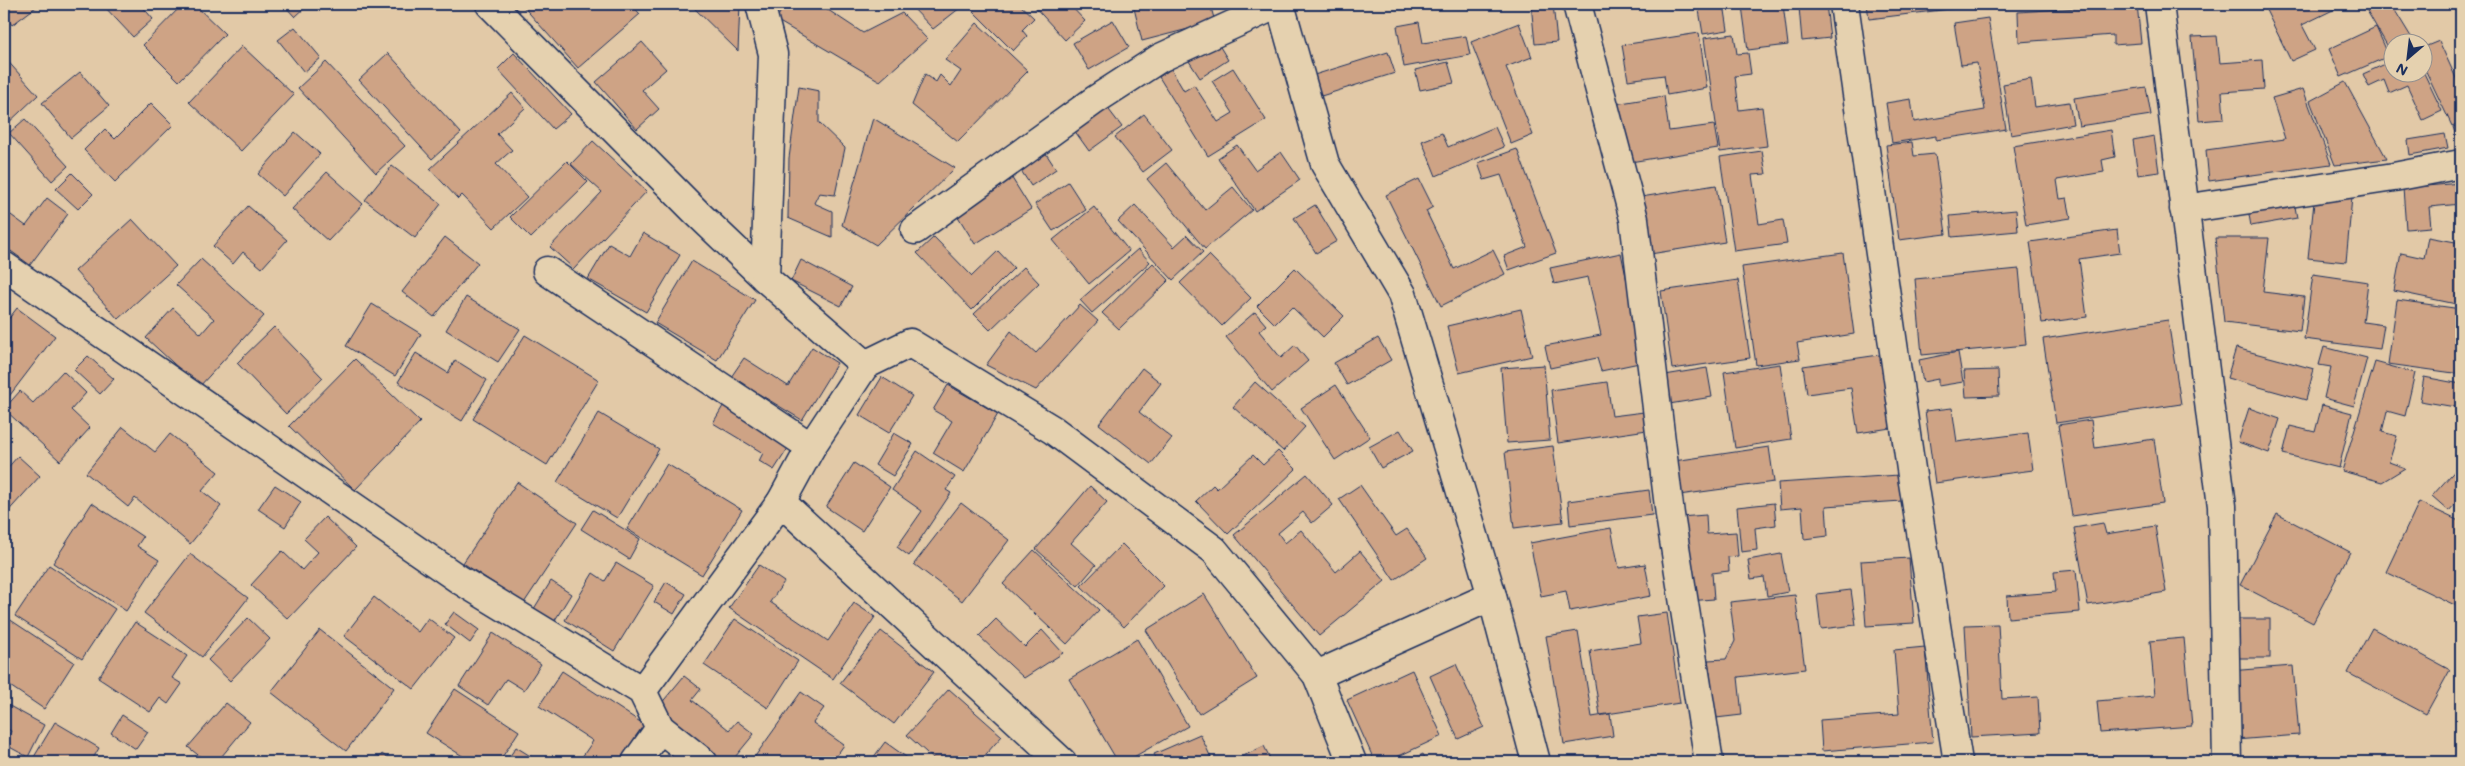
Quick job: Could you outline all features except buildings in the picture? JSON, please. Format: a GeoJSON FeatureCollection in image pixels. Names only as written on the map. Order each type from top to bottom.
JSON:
{"type":"FeatureCollection","features":[{"type":"Feature","properties":{"kind":"street"},"geometry":{"type":"LineString","coordinates":[[490,4],[697,213],[765,278],[865,366]]}},
{"type":"Feature","properties":{"kind":"street"},"geometry":{"type":"LineString","coordinates":[[760,4],[773,54],[765,278]]}},
{"type":"Feature","properties":{"kind":"street"},"geometry":{"type":"LineString","coordinates":[[915,230],[1095,100],[1160,58],[1279,4],[1325,164],[1402,294],[1492,596],[1536,762]]}},
{"type":"Feature","properties":{"kind":"street"},"geometry":{"type":"LineString","coordinates":[[1577,4],[1634,219],[1670,515],[1709,762]]}},
{"type":"Feature","properties":{"kind":"street"},"geometry":{"type":"LineString","coordinates":[[1844,4],[1910,466],[1958,762]]}},
{"type":"Feature","properties":{"kind":"street"},"geometry":{"type":"LineString","coordinates":[[2159,4],[2222,506],[2227,762]]}},
{"type":"Feature","properties":{"kind":"street"},"geometry":{"type":"LineString","coordinates":[[2184,209],[2394,177],[2461,164]]}},
{"type":"Feature","properties":{"kind":"street"},"geometry":{"type":"LineString","coordinates":[[4,266],[460,580],[642,691],[660,728],[704,762]]}},
{"type":"Feature","properties":{"kind":"street"},"geometry":{"type":"LineString","coordinates":[[547,271],[811,447]]}},
{"type":"Feature","properties":{"kind":"street"},"geometry":{"type":"LineString","coordinates":[[642,691],[781,502],[811,447],[865,366],[910,343],[1053,430],[1214,550],[1317,675],[1352,762]]}},
{"type":"Feature","properties":{"kind":"street"},"geometry":{"type":"LineString","coordinates":[[781,502],[1062,762]]}},
{"type":"Feature","properties":{"kind":"street"},"geometry":{"type":"LineString","coordinates":[[1317,675],[1492,596]]}},
{"type":"Feature","properties":{"kind":"street"},"geometry":{"type":"LineString","coordinates":[[636,762],[660,728]]}}]}
